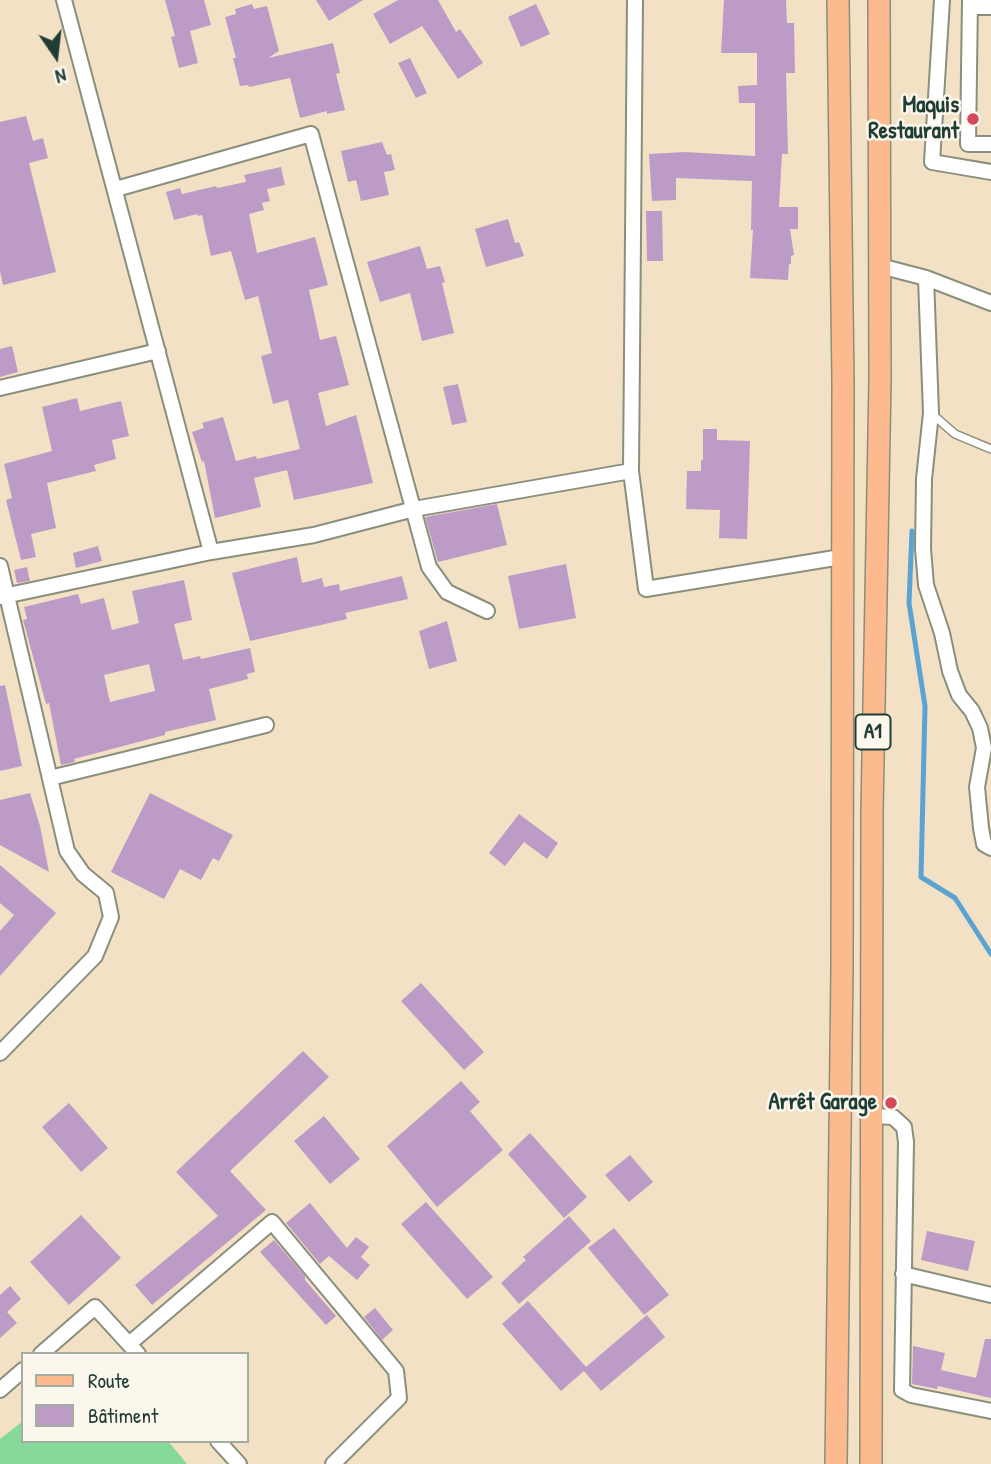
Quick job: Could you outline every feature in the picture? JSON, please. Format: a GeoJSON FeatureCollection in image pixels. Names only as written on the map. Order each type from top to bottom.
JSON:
{"type":"FeatureCollection","features":[{"type":"Feature","properties":{"kind":"main road","name":"A1"},"geometry":{"type":"LineString","coordinates":[[836,1464],[842,968],[843,383],[838,0]]}},
{"type":"Feature","properties":{"kind":"main road","name":"A1"},"geometry":{"type":"LineString","coordinates":[[871,1464],[872,813],[880,394],[878,0]]}},
{"type":"Feature","properties":{"kind":"street"},"geometry":{"type":"LineString","coordinates":[[64,0],[211,552]]}},
{"type":"Feature","properties":{"kind":"street"},"geometry":{"type":"LineString","coordinates":[[635,0],[631,471],[646,589],[841,557]]}},
{"type":"Feature","properties":{"kind":"street"},"geometry":{"type":"LineString","coordinates":[[942,0],[932,162],[991,172]]}},
{"type":"Feature","properties":{"kind":"street"},"geometry":{"type":"LineString","coordinates":[[991,6],[970,3],[968,144],[991,144]]}},
{"type":"Feature","properties":{"kind":"street"},"geometry":{"type":"LineString","coordinates":[[116,189],[311,134],[429,567],[447,592],[487,611]]}},
{"type":"Feature","properties":{"kind":"street"},"geometry":{"type":"LineString","coordinates":[[880,266],[926,278],[991,303]]}},
{"type":"Feature","properties":{"kind":"street"},"geometry":{"type":"LineString","coordinates":[[926,278],[932,413],[924,479],[923,549],[926,585],[959,695],[972,711],[980,728],[984,748],[977,787],[984,844],[991,848]]}},
{"type":"Feature","properties":{"kind":"street"},"geometry":{"type":"LineString","coordinates":[[0,388],[158,351]]}},
{"type":"Feature","properties":{"kind":"street"},"geometry":{"type":"LineString","coordinates":[[4,597],[211,552],[314,535],[414,509],[631,471]]}},
{"type":"Feature","properties":{"kind":"street"},"geometry":{"type":"LineString","coordinates":[[0,566],[4,597],[68,850],[83,874],[106,893],[111,916],[95,956],[0,1053]]}},
{"type":"Feature","properties":{"kind":"street"},"geometry":{"type":"LineString","coordinates":[[50,778],[265,725]]}},
{"type":"Feature","properties":{"kind":"street"},"geometry":{"type":"LineString","coordinates":[[873,1116],[893,1117],[904,1127],[906,1142],[902,1390],[911,1395],[991,1411]]}},
{"type":"Feature","properties":{"kind":"street"},"geometry":{"type":"LineString","coordinates":[[43,1352],[95,1307],[133,1349],[272,1222],[396,1371],[399,1398],[333,1464]]}},
{"type":"Feature","properties":{"kind":"street"},"geometry":{"type":"LineString","coordinates":[[903,1274],[991,1295]]}},
{"type":"Feature","properties":{"kind":"street"},"geometry":{"type":"LineString","coordinates":[[0,1390],[21,1372]]}},
{"type":"Feature","properties":{"kind":"street"},"geometry":{"type":"LineString","coordinates":[[220,1443],[239,1464]]}},
{"type":"Feature","properties":{"kind":"lane"},"geometry":{"type":"LineString","coordinates":[[932,413],[955,434],[991,449]]}},
{"type":"Feature","properties":{"kind":"green space"},"geometry":{"type":"Polygon","coordinates":[[[21,1423],[21,1443],[170,1443],[187,1464],[0,1464],[0,1439],[21,1423]]]}},
{"type":"Feature","properties":{"kind":"building"},"geometry":{"type":"Polygon","coordinates":[[[165,0],[204,0],[211,25],[190,31],[198,63],[179,68],[171,37],[175,36],[165,0]]]}},
{"type":"Feature","properties":{"kind":"building"},"geometry":{"type":"Polygon","coordinates":[[[316,0],[363,0],[329,21],[316,0]]]}},
{"type":"Feature","properties":{"kind":"building"},"geometry":{"type":"Polygon","coordinates":[[[398,0],[438,0],[456,32],[460,29],[483,63],[458,79],[422,26],[390,44],[373,14],[398,0]]]}},
{"type":"Feature","properties":{"kind":"building"},"geometry":{"type":"Polygon","coordinates":[[[724,0],[786,0],[787,23],[794,23],[795,73],[786,73],[788,154],[782,154],[779,207],[798,207],[798,229],[790,229],[794,255],[791,256],[789,264],[788,280],[750,278],[752,181],[676,178],[676,200],[652,201],[649,154],[685,152],[755,156],[755,103],[739,103],[738,86],[757,85],[757,53],[721,53],[724,0]]]}},
{"type":"Feature","properties":{"kind":"building"},"geometry":{"type":"Polygon","coordinates":[[[252,4],[254,9],[267,6],[279,51],[268,58],[333,43],[340,73],[336,74],[345,110],[327,114],[327,111],[300,118],[290,78],[249,87],[240,86],[225,17],[236,14],[235,9],[252,4]]]}},
{"type":"Feature","properties":{"kind":"building"},"geometry":{"type":"Polygon","coordinates":[[[536,4],[550,34],[521,47],[508,17],[536,4]]]}},
{"type":"Feature","properties":{"kind":"building"},"geometry":{"type":"Polygon","coordinates":[[[410,58],[427,93],[416,98],[398,63],[410,58]]]}},
{"type":"Feature","properties":{"kind":"building"},"geometry":{"type":"Polygon","coordinates":[[[26,116],[33,141],[43,138],[48,158],[29,163],[56,272],[3,285],[0,271],[0,122],[26,116]]]}},
{"type":"Feature","properties":{"kind":"building"},"geometry":{"type":"Polygon","coordinates":[[[382,142],[387,155],[391,154],[395,170],[384,172],[389,195],[361,201],[356,180],[348,182],[341,151],[382,142]]]}},
{"type":"Feature","properties":{"kind":"building"},"geometry":{"type":"Polygon","coordinates":[[[281,167],[285,185],[267,189],[270,201],[262,203],[264,210],[249,214],[257,253],[315,237],[328,285],[309,290],[320,340],[336,336],[349,385],[318,393],[326,426],[356,415],[373,483],[294,500],[287,470],[254,478],[261,507],[215,518],[204,461],[202,462],[192,432],[204,428],[202,423],[223,417],[236,461],[300,449],[288,400],[273,404],[261,356],[272,353],[258,296],[245,300],[231,251],[211,256],[202,215],[174,220],[166,192],[180,188],[182,194],[246,182],[244,175],[281,167]]]}},
{"type":"Feature","properties":{"kind":"building"},"geometry":{"type":"Polygon","coordinates":[[[646,211],[662,211],[663,261],[647,261],[646,211]]]}},
{"type":"Feature","properties":{"kind":"building"},"geometry":{"type":"Polygon","coordinates":[[[508,219],[515,243],[519,242],[524,256],[486,267],[475,229],[508,219]]]}},
{"type":"Feature","properties":{"kind":"building"},"geometry":{"type":"Polygon","coordinates":[[[420,246],[427,269],[440,266],[454,333],[422,341],[410,293],[380,302],[367,262],[420,246]]]}},
{"type":"Feature","properties":{"kind":"building"},"geometry":{"type":"Polygon","coordinates":[[[12,346],[18,372],[0,377],[0,349],[12,346]]]}},
{"type":"Feature","properties":{"kind":"building"},"geometry":{"type":"Polygon","coordinates":[[[458,384],[467,422],[452,425],[443,387],[458,384]]]}},
{"type":"Feature","properties":{"kind":"building"},"geometry":{"type":"Polygon","coordinates":[[[77,398],[80,411],[121,401],[129,436],[112,440],[116,459],[94,465],[96,471],[47,483],[56,528],[31,534],[36,557],[21,560],[6,500],[12,498],[4,464],[52,451],[42,407],[77,398]]]}},
{"type":"Feature","properties":{"kind":"building"},"geometry":{"type":"Polygon","coordinates":[[[703,429],[717,429],[717,440],[750,441],[747,539],[719,538],[720,510],[686,509],[687,471],[701,471],[703,429]]]}},
{"type":"Feature","properties":{"kind":"building"},"geometry":{"type":"Polygon","coordinates":[[[497,504],[507,545],[438,562],[425,517],[497,504]]]}},
{"type":"Feature","properties":{"kind":"building"},"geometry":{"type":"Polygon","coordinates":[[[98,546],[102,561],[76,568],[73,553],[98,546]]]}},
{"type":"Feature","properties":{"kind":"building"},"geometry":{"type":"Polygon","coordinates":[[[297,557],[302,583],[322,578],[324,587],[339,584],[340,591],[402,576],[408,599],[345,613],[347,619],[250,641],[232,573],[297,557]]]}},
{"type":"Feature","properties":{"kind":"building"},"geometry":{"type":"Polygon","coordinates":[[[566,564],[576,618],[519,629],[508,576],[566,564]]]}},
{"type":"Feature","properties":{"kind":"building"},"geometry":{"type":"Polygon","coordinates":[[[27,567],[30,581],[17,583],[14,570],[27,567]]]}},
{"type":"Feature","properties":{"kind":"building"},"geometry":{"type":"Polygon","coordinates":[[[184,580],[192,620],[174,624],[183,660],[200,656],[201,659],[250,648],[255,672],[247,674],[248,679],[209,689],[216,720],[165,732],[165,735],[74,759],[75,762],[61,765],[49,703],[46,704],[23,620],[27,619],[24,607],[78,594],[81,604],[104,598],[112,630],[139,623],[132,591],[184,580]],[[149,664],[104,675],[110,702],[155,691],[149,664]]]}},
{"type":"Feature","properties":{"kind":"building"},"geometry":{"type":"Polygon","coordinates":[[[447,621],[457,661],[429,669],[419,631],[447,621]]]}},
{"type":"Feature","properties":{"kind":"building"},"geometry":{"type":"Polygon","coordinates":[[[5,685],[22,766],[0,771],[0,686],[5,685]]]}},
{"type":"Feature","properties":{"kind":"building"},"geometry":{"type":"Polygon","coordinates":[[[30,793],[49,872],[0,845],[0,800],[30,793]]]}},
{"type":"Feature","properties":{"kind":"building"},"geometry":{"type":"Polygon","coordinates":[[[150,793],[233,835],[219,861],[213,858],[201,880],[180,869],[164,899],[111,872],[150,793]]]}},
{"type":"Feature","properties":{"kind":"building"},"geometry":{"type":"Polygon","coordinates":[[[519,814],[558,843],[547,859],[524,842],[505,866],[489,853],[519,814]]]}},
{"type":"Feature","properties":{"kind":"building"},"geometry":{"type":"Polygon","coordinates":[[[0,865],[56,913],[0,976],[0,931],[14,915],[0,903],[0,865]]]}},
{"type":"Feature","properties":{"kind":"building"},"geometry":{"type":"Polygon","coordinates":[[[421,983],[484,1052],[464,1070],[401,1001],[421,983]]]}},
{"type":"Feature","properties":{"kind":"building"},"geometry":{"type":"Polygon","coordinates":[[[303,1051],[329,1077],[230,1171],[266,1210],[152,1305],[135,1285],[218,1216],[176,1172],[303,1051]]]}},
{"type":"Feature","properties":{"kind":"building"},"geometry":{"type":"Polygon","coordinates":[[[461,1081],[480,1102],[470,1111],[503,1150],[437,1207],[387,1146],[461,1081]]]}},
{"type":"Feature","properties":{"kind":"building"},"geometry":{"type":"Polygon","coordinates":[[[69,1103],[108,1148],[81,1172],[42,1127],[69,1103]]]}},
{"type":"Feature","properties":{"kind":"building"},"geometry":{"type":"Polygon","coordinates":[[[324,1116],[360,1159],[330,1184],[294,1141],[324,1116]]]}},
{"type":"Feature","properties":{"kind":"building"},"geometry":{"type":"Polygon","coordinates":[[[530,1133],[587,1197],[564,1218],[508,1154],[530,1133]]]}},
{"type":"Feature","properties":{"kind":"building"},"geometry":{"type":"Polygon","coordinates":[[[630,1155],[653,1182],[629,1202],[605,1175],[630,1155]]]}},
{"type":"Feature","properties":{"kind":"building"},"geometry":{"type":"Polygon","coordinates":[[[426,1202],[493,1277],[467,1299],[401,1224],[426,1202]]]}},
{"type":"Feature","properties":{"kind":"building"},"geometry":{"type":"Polygon","coordinates":[[[310,1203],[347,1248],[356,1237],[369,1247],[361,1257],[370,1265],[357,1280],[329,1256],[320,1264],[286,1223],[310,1203]]]}},
{"type":"Feature","properties":{"kind":"building"},"geometry":{"type":"Polygon","coordinates":[[[81,1215],[121,1258],[69,1305],[30,1262],[81,1215]]]}},
{"type":"Feature","properties":{"kind":"building"},"geometry":{"type":"Polygon","coordinates":[[[569,1216],[591,1241],[519,1304],[501,1283],[526,1260],[523,1257],[569,1216]]]}},
{"type":"Feature","properties":{"kind":"building"},"geometry":{"type":"Polygon","coordinates":[[[614,1228],[669,1295],[644,1315],[588,1248],[614,1228]]]}},
{"type":"Feature","properties":{"kind":"building"},"geometry":{"type":"Polygon","coordinates":[[[927,1231],[975,1241],[968,1271],[921,1260],[927,1231]]]}},
{"type":"Feature","properties":{"kind":"building"},"geometry":{"type":"Polygon","coordinates":[[[274,1240],[336,1316],[326,1325],[260,1252],[274,1240]]]}},
{"type":"Feature","properties":{"kind":"building"},"geometry":{"type":"Polygon","coordinates":[[[10,1286],[21,1299],[7,1312],[17,1323],[0,1338],[0,1295],[10,1286]]]}},
{"type":"Feature","properties":{"kind":"building"},"geometry":{"type":"Polygon","coordinates":[[[528,1301],[586,1367],[647,1315],[665,1337],[601,1391],[584,1371],[561,1391],[502,1324],[528,1301]]]}},
{"type":"Feature","properties":{"kind":"building"},"geometry":{"type":"Polygon","coordinates":[[[375,1308],[393,1330],[382,1340],[364,1317],[375,1308]]]}},
{"type":"Feature","properties":{"kind":"building"},"geometry":{"type":"Polygon","coordinates":[[[985,1339],[991,1339],[991,1398],[938,1386],[937,1389],[912,1384],[913,1346],[945,1353],[941,1370],[976,1378],[985,1339]]]}},
{"type":"Feature","properties":{"kind":"waterway"},"geometry":{"type":"LineString","coordinates":[[912,531],[909,603],[925,706],[921,877],[955,898],[991,954]]}},
{"type":"Feature","properties":{"kind":"place","name":"Maquis Restaurant"},"geometry":{"type":"Point","coordinates":[973,119]}},
{"type":"Feature","properties":{"kind":"place","name":"Arrêt Garage"},"geometry":{"type":"Point","coordinates":[891,1103]}}]}
